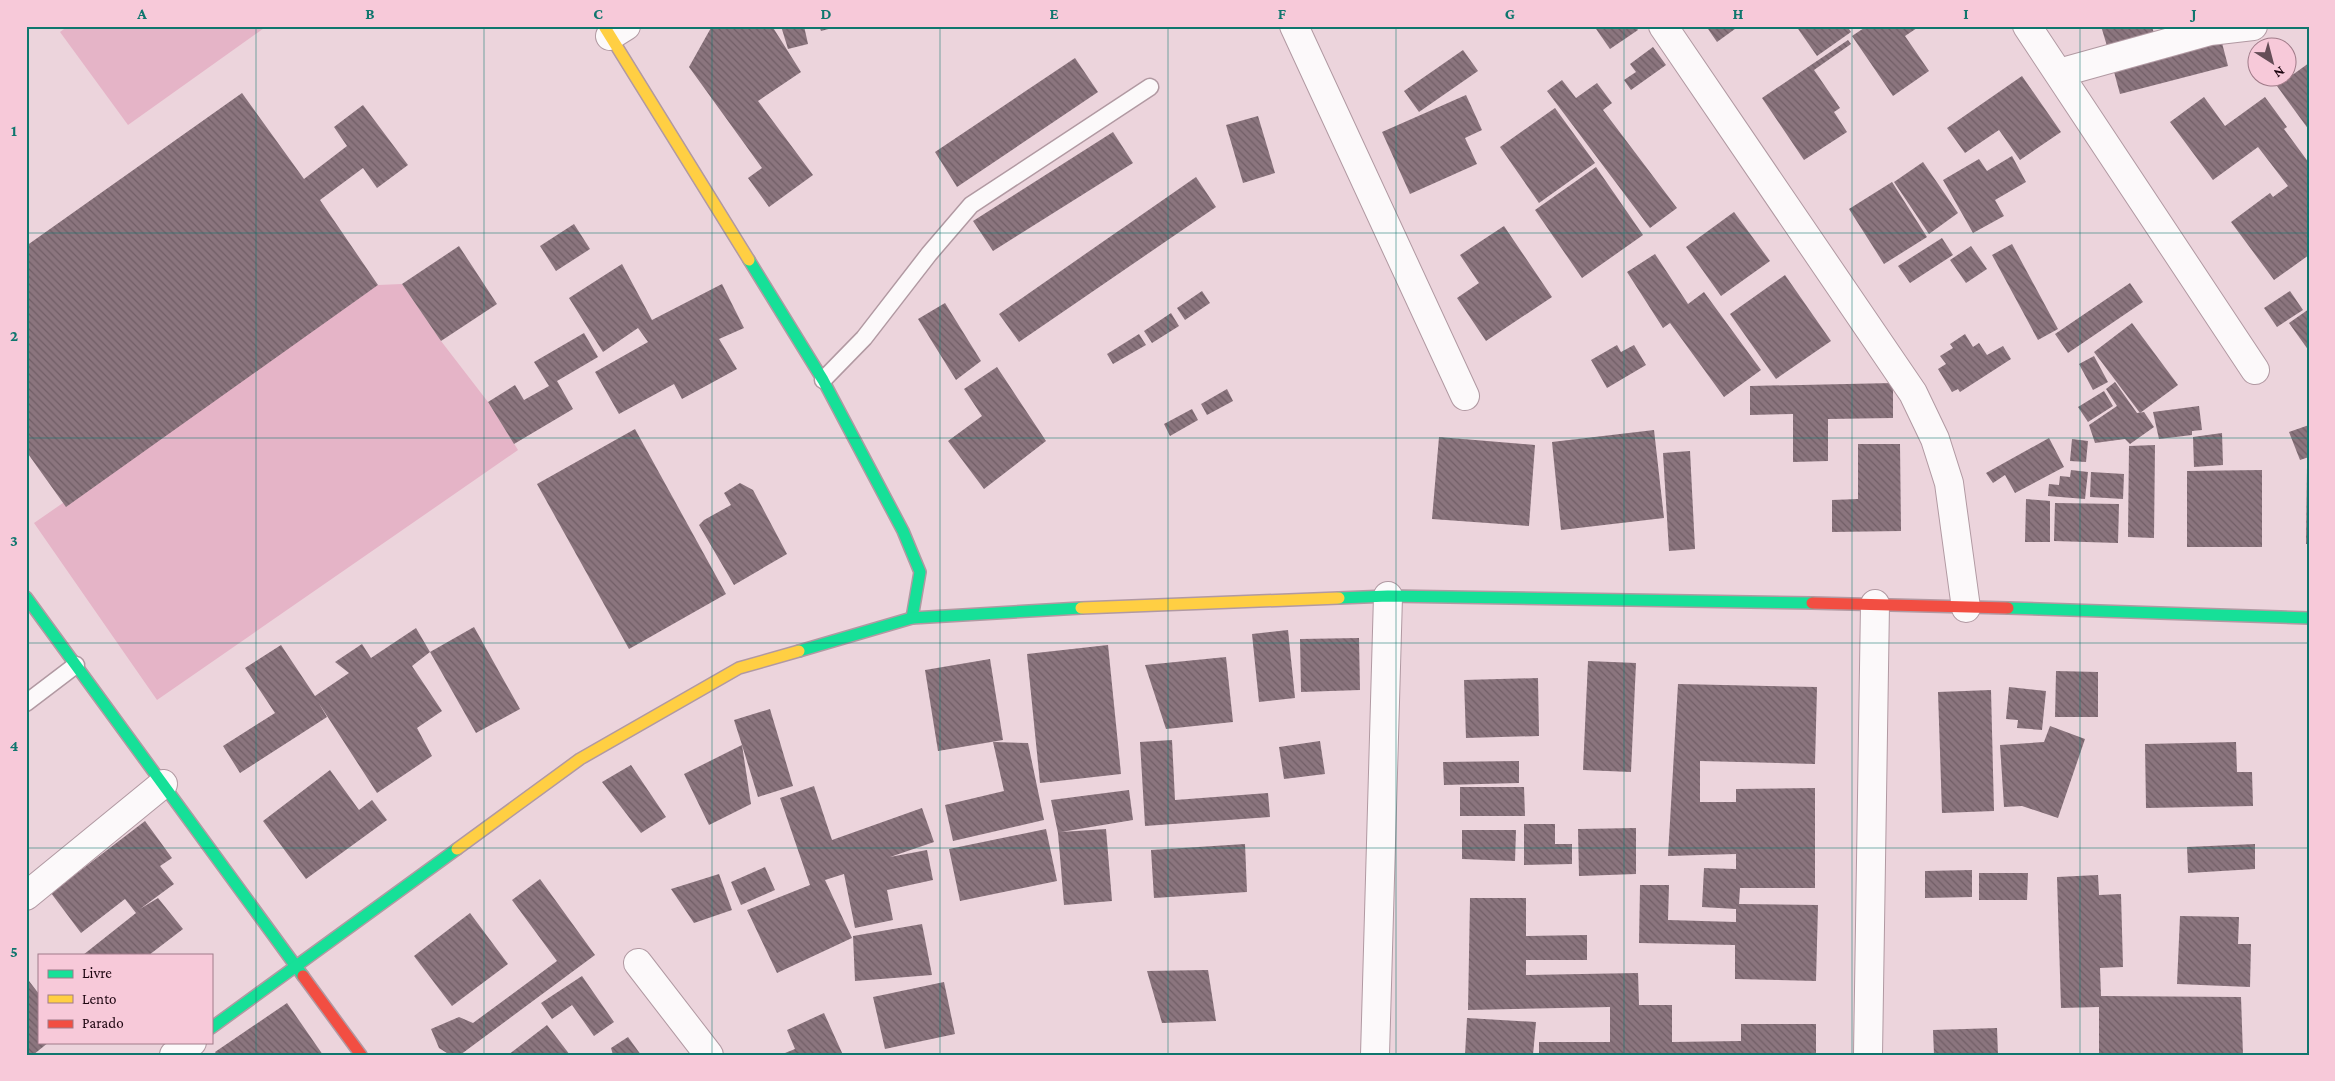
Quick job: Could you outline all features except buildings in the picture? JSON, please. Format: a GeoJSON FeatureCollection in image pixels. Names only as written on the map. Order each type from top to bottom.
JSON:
{"type":"FeatureCollection","features":[{"type":"Feature","properties":{"kind":"street"},"geometry":{"type":"LineString","coordinates":[[1294,26],[1465,396]]}},
{"type":"Feature","properties":{"kind":"street"},"geometry":{"type":"LineString","coordinates":[[1663,26],[1913,393],[1935,439],[1949,483],[1966,608]]}},
{"type":"Feature","properties":{"kind":"street"},"geometry":{"type":"LineString","coordinates":[[2027,26],[2255,370]]}},
{"type":"Feature","properties":{"kind":"street"},"geometry":{"type":"LineString","coordinates":[[2059,73],[2210,31],[2253,26]]}},
{"type":"Feature","properties":{"kind":"street"},"geometry":{"type":"LineString","coordinates":[[613,29],[823,380],[903,531],[920,572],[912,618]]}},
{"type":"Feature","properties":{"kind":"street"},"geometry":{"type":"LineString","coordinates":[[212,1027],[580,760],[739,668],[912,618],[1058,609],[1388,596],[1875,604],[2309,618]]}},
{"type":"Feature","properties":{"kind":"street"},"geometry":{"type":"LineString","coordinates":[[1375,1055],[1388,596]]}},
{"type":"Feature","properties":{"kind":"street"},"geometry":{"type":"LineString","coordinates":[[26,597],[361,1055]]}},
{"type":"Feature","properties":{"kind":"street"},"geometry":{"type":"LineString","coordinates":[[1868,1055],[1875,604]]}},
{"type":"Feature","properties":{"kind":"street"},"geometry":{"type":"LineString","coordinates":[[26,896],[163,784]]}},
{"type":"Feature","properties":{"kind":"street"},"geometry":{"type":"LineString","coordinates":[[638,963],[709,1055]]}},
{"type":"Feature","properties":{"kind":"street"},"geometry":{"type":"LineString","coordinates":[[174,1055],[189,1044]]}},
{"type":"Feature","properties":{"kind":"lane"},"geometry":{"type":"LineString","coordinates":[[823,380],[864,338],[929,254],[971,204],[1150,87]]}},
{"type":"Feature","properties":{"kind":"lane"},"geometry":{"type":"LineString","coordinates":[[26,703],[76,665]]}},
{"type":"Feature","properties":{"kind":"shaded area"},"geometry":{"type":"Polygon","coordinates":[[[68,26],[267,26],[128,125],[60,32],[68,26]]]}},
{"type":"Feature","properties":{"kind":"shaded area"},"geometry":{"type":"Polygon","coordinates":[[[402,284],[441,341],[488,402],[518,450],[157,700],[34,523],[378,285],[402,284]]]}},
{"type":"Feature","properties":{"kind":"traffic: fast"},"geometry":{"type":"LineString","coordinates":[[749,260],[823,380],[903,531],[920,572],[912,618]]}},
{"type":"Feature","properties":{"kind":"traffic: fast"},"geometry":{"type":"LineString","coordinates":[[1339,598],[1388,596],[1812,603]]}},
{"type":"Feature","properties":{"kind":"traffic: fast"},"geometry":{"type":"LineString","coordinates":[[26,597],[303,976]]}},
{"type":"Feature","properties":{"kind":"traffic: fast"},"geometry":{"type":"LineString","coordinates":[[799,651],[912,618],[1081,608]]}},
{"type":"Feature","properties":{"kind":"traffic: fast"},"geometry":{"type":"LineString","coordinates":[[2008,608],[2309,618]]}},
{"type":"Feature","properties":{"kind":"traffic: fast"},"geometry":{"type":"LineString","coordinates":[[212,1027],[457,849]]}},
{"type":"Feature","properties":{"kind":"traffic: slow"},"geometry":{"type":"LineString","coordinates":[[604,26],[749,260]]}},
{"type":"Feature","properties":{"kind":"traffic: slow"},"geometry":{"type":"LineString","coordinates":[[1081,608],[1339,598]]}},
{"type":"Feature","properties":{"kind":"traffic: slow"},"geometry":{"type":"LineString","coordinates":[[457,849],[580,759],[739,668],[799,651]]}},
{"type":"Feature","properties":{"kind":"traffic: jam"},"geometry":{"type":"LineString","coordinates":[[1812,603],[2008,608]]}},
{"type":"Feature","properties":{"kind":"traffic: jam"},"geometry":{"type":"LineString","coordinates":[[303,976],[361,1055]]}}]}
